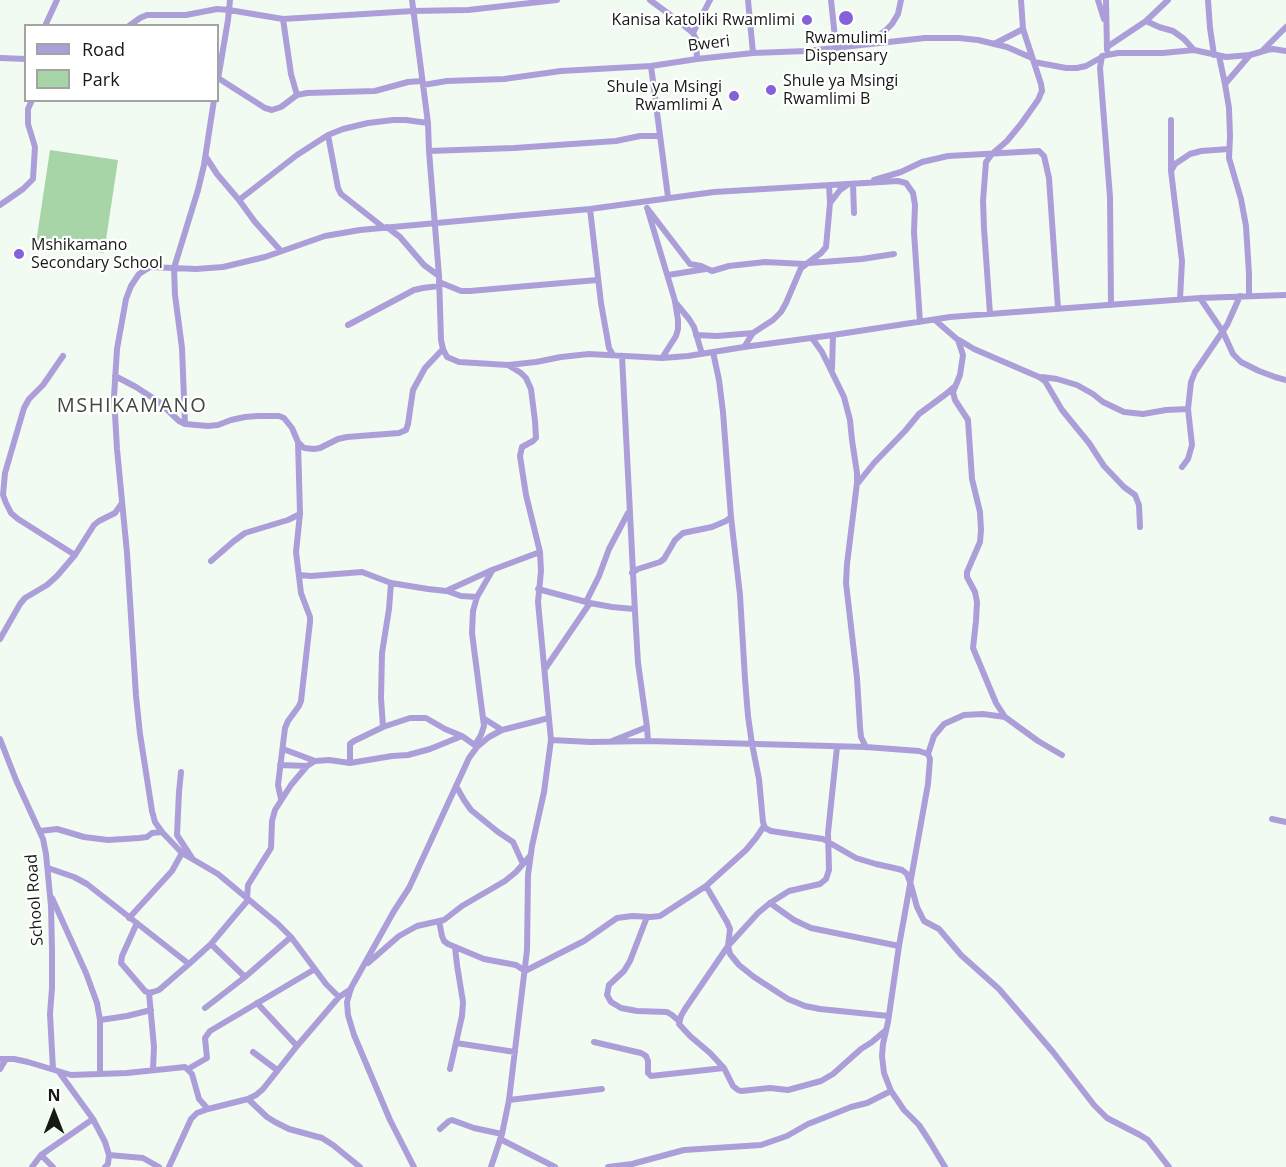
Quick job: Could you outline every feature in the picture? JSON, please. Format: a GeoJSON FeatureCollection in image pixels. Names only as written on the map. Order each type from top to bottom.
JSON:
{"type":"FeatureCollection","features":[{"type":"Feature","properties":{"kind":"street"},"geometry":{"type":"LineString","coordinates":[[46,24],[57,0]]}},
{"type":"Feature","properties":{"kind":"street"},"geometry":{"type":"LineString","coordinates":[[219,74],[230,0]]}},
{"type":"Feature","properties":{"kind":"street"},"geometry":{"type":"LineString","coordinates":[[412,0],[428,123],[441,340],[447,357],[459,362],[508,365],[536,363],[577,355],[662,358],[950,317],[1180,299],[1286,295]]}},
{"type":"Feature","properties":{"kind":"street"},"geometry":{"type":"LineString","coordinates":[[132,24],[150,15],[182,16],[217,9],[283,19],[468,10],[557,0]]}},
{"type":"Feature","properties":{"kind":"street"},"geometry":{"type":"LineString","coordinates":[[650,0],[693,33],[696,39],[697,59]]}},
{"type":"Feature","properties":{"kind":"street"},"geometry":{"type":"LineString","coordinates":[[693,33],[710,0]]}},
{"type":"Feature","properties":{"kind":"street"},"geometry":{"type":"LineString","coordinates":[[748,0],[753,53]]}},
{"type":"Feature","properties":{"kind":"street"},"geometry":{"type":"LineString","coordinates":[[831,0],[836,47]]}},
{"type":"Feature","properties":{"kind":"street"},"geometry":{"type":"LineString","coordinates":[[866,44],[892,24],[898,14],[901,0]]}},
{"type":"Feature","properties":{"kind":"street"},"geometry":{"type":"LineString","coordinates":[[990,314],[983,201],[986,162],[1007,141],[1038,100],[1042,91],[1023,29],[1021,0]]}},
{"type":"Feature","properties":{"kind":"street"},"geometry":{"type":"LineString","coordinates":[[1098,0],[1106,24]]}},
{"type":"Feature","properties":{"kind":"street"},"geometry":{"type":"LineString","coordinates":[[1106,0],[1105,53],[1100,69],[1110,196],[1111,305]]}},
{"type":"Feature","properties":{"kind":"street"},"geometry":{"type":"LineString","coordinates":[[1105,53],[1146,21],[1168,0]]}},
{"type":"Feature","properties":{"kind":"street"},"geometry":{"type":"LineString","coordinates":[[1208,0],[1210,28],[1226,84],[1231,167],[1241,199],[1246,226],[1249,295]]}},
{"type":"Feature","properties":{"kind":"street"},"geometry":{"type":"LineString","coordinates":[[219,81],[272,111],[297,95],[291,74],[283,19]]}},
{"type":"Feature","properties":{"kind":"street"},"geometry":{"type":"LineString","coordinates":[[1146,21],[1173,31],[1194,50]]}},
{"type":"Feature","properties":{"kind":"street"},"geometry":{"type":"LineString","coordinates":[[1262,50],[1286,27]]}},
{"type":"Feature","properties":{"kind":"street"},"geometry":{"type":"LineString","coordinates":[[994,44],[1023,29]]}},
{"type":"Feature","properties":{"kind":"street","name":"Bweri"},"geometry":{"type":"LineString","coordinates":[[297,95],[375,90],[408,82],[504,79],[561,70],[651,66],[753,53],[796,52],[936,37],[967,38],[1008,47],[1033,60],[1066,68],[1086,66],[1105,53]]}},
{"type":"Feature","properties":{"kind":"street"},"geometry":{"type":"LineString","coordinates":[[1105,53],[1163,53],[1194,50],[1226,57],[1250,55],[1262,50],[1286,51]]}},
{"type":"Feature","properties":{"kind":"street"},"geometry":{"type":"LineString","coordinates":[[1226,84],[1250,55]]}},
{"type":"Feature","properties":{"kind":"street"},"geometry":{"type":"LineString","coordinates":[[0,58],[24,59]]}},
{"type":"Feature","properties":{"kind":"street"},"geometry":{"type":"LineString","coordinates":[[651,66],[668,197]]}},
{"type":"Feature","properties":{"kind":"street"},"geometry":{"type":"LineString","coordinates":[[0,205],[33,179],[35,147],[28,124],[28,108],[31,102]]}},
{"type":"Feature","properties":{"kind":"street"},"geometry":{"type":"LineString","coordinates":[[185,424],[182,348],[174,268],[193,208],[205,157],[214,102]]}},
{"type":"Feature","properties":{"kind":"street"},"geometry":{"type":"LineString","coordinates":[[239,200],[327,135],[343,129],[385,121],[406,120],[428,123]]}},
{"type":"Feature","properties":{"kind":"street"},"geometry":{"type":"LineString","coordinates":[[1171,120],[1171,171],[1182,261],[1180,299]]}},
{"type":"Feature","properties":{"kind":"street"},"geometry":{"type":"LineString","coordinates":[[327,135],[341,194],[400,237],[439,282],[461,291],[470,291],[597,280]]}},
{"type":"Feature","properties":{"kind":"street"},"geometry":{"type":"LineString","coordinates":[[429,151],[514,148],[660,136]]}},
{"type":"Feature","properties":{"kind":"street"},"geometry":{"type":"LineString","coordinates":[[1171,171],[1175,164],[1190,154],[1229,148]]}},
{"type":"Feature","properties":{"kind":"street"},"geometry":{"type":"LineString","coordinates":[[868,183],[933,159],[965,154],[1039,151],[1044,156],[1049,178],[1058,308]]}},
{"type":"Feature","properties":{"kind":"street"},"geometry":{"type":"LineString","coordinates":[[205,157],[281,252]]}},
{"type":"Feature","properties":{"kind":"street"},"geometry":{"type":"LineString","coordinates":[[339,997],[326,984],[291,937],[218,874],[182,854],[155,822],[139,732],[114,397],[120,331],[126,299],[139,274],[150,267],[196,269],[223,267],[265,257],[325,236],[385,227],[646,205],[668,197],[714,192],[903,182],[913,193],[915,205],[914,232],[920,322]]}},
{"type":"Feature","properties":{"kind":"street"},"geometry":{"type":"LineString","coordinates":[[830,203],[840,190],[850,184]]}},
{"type":"Feature","properties":{"kind":"street"},"geometry":{"type":"LineString","coordinates":[[850,184],[854,213]]}},
{"type":"Feature","properties":{"kind":"street"},"geometry":{"type":"LineString","coordinates":[[744,347],[753,333],[781,312],[805,264],[826,247],[830,203],[829,185]]}},
{"type":"Feature","properties":{"kind":"street"},"geometry":{"type":"LineString","coordinates":[[646,205],[690,264],[715,271],[729,266],[765,262],[805,264],[894,254]]}},
{"type":"Feature","properties":{"kind":"street"},"geometry":{"type":"LineString","coordinates":[[646,205],[675,301],[678,329],[662,358]]}},
{"type":"Feature","properties":{"kind":"street"},"geometry":{"type":"LineString","coordinates":[[590,209],[597,280],[609,348],[613,355]]}},
{"type":"Feature","properties":{"kind":"street"},"geometry":{"type":"LineString","coordinates":[[668,275],[707,269]]}},
{"type":"Feature","properties":{"kind":"street"},"geometry":{"type":"LineString","coordinates":[[348,325],[414,290],[439,282]]}},
{"type":"Feature","properties":{"kind":"street"},"geometry":{"type":"LineString","coordinates":[[1182,466],[1188,459],[1192,445],[1188,409],[1191,382],[1195,372],[1223,332],[1240,296]]}},
{"type":"Feature","properties":{"kind":"street"},"geometry":{"type":"LineString","coordinates":[[1200,298],[1223,332],[1233,354],[1241,362],[1286,380]]}},
{"type":"Feature","properties":{"kind":"street"},"geometry":{"type":"LineString","coordinates":[[675,301],[689,319],[702,354]]}},
{"type":"Feature","properties":{"kind":"street"},"geometry":{"type":"LineString","coordinates":[[934,320],[958,340],[991,357],[1039,376],[1077,385],[1124,412],[1143,414],[1188,409]]}},
{"type":"Feature","properties":{"kind":"street"},"geometry":{"type":"LineString","coordinates":[[696,335],[753,333]]}},
{"type":"Feature","properties":{"kind":"street"},"geometry":{"type":"LineString","coordinates":[[831,369],[833,335]]}},
{"type":"Feature","properties":{"kind":"street"},"geometry":{"type":"LineString","coordinates":[[812,338],[831,369],[848,408],[857,483],[846,584],[861,737],[866,747]]}},
{"type":"Feature","properties":{"kind":"street"},"geometry":{"type":"LineString","coordinates":[[958,340],[963,355],[960,375],[953,392],[955,400],[968,420],[972,479],[981,521],[980,542],[967,572],[977,602],[973,648],[996,703],[1005,717],[1062,755]]}},
{"type":"Feature","properties":{"kind":"street"},"geometry":{"type":"LineString","coordinates":[[115,376],[159,402],[185,424],[208,426],[245,417],[279,417],[284,418],[304,448],[320,448],[347,437],[399,433],[406,430],[413,390],[425,368],[443,349]]}},
{"type":"Feature","properties":{"kind":"street"},"geometry":{"type":"LineString","coordinates":[[525,971],[584,941],[617,918],[660,916],[706,886],[746,850],[764,826],[745,679],[740,595],[723,412],[713,352]]}},
{"type":"Feature","properties":{"kind":"street"},"geometry":{"type":"LineString","coordinates":[[0,507],[5,473],[24,408],[63,356]]}},
{"type":"Feature","properties":{"kind":"street"},"geometry":{"type":"LineString","coordinates":[[622,356],[634,609],[648,741]]}},
{"type":"Feature","properties":{"kind":"street"},"geometry":{"type":"LineString","coordinates":[[491,1167],[509,1100],[527,950],[530,856],[544,792],[551,740],[538,589],[540,552],[520,461],[522,447],[536,438],[531,389],[526,378],[508,365]]}},
{"type":"Feature","properties":{"kind":"street"},"geometry":{"type":"LineString","coordinates":[[1039,376],[1050,387],[1062,410],[1089,443],[1104,466],[1124,488],[1135,495],[1139,505],[1140,527]]}},
{"type":"Feature","properties":{"kind":"street"},"geometry":{"type":"LineString","coordinates":[[857,483],[919,414],[954,387]]}},
{"type":"Feature","properties":{"kind":"street"},"geometry":{"type":"LineString","coordinates":[[281,799],[278,785],[285,729],[301,701],[310,622],[301,593],[297,562],[296,544],[300,514],[298,442]]}},
{"type":"Feature","properties":{"kind":"street"},"geometry":{"type":"LineString","coordinates":[[3,495],[11,513],[18,519],[75,555]]}},
{"type":"Feature","properties":{"kind":"street"},"geometry":{"type":"LineString","coordinates":[[0,639],[25,598],[57,576],[75,555],[94,525],[116,513],[122,502]]}},
{"type":"Feature","properties":{"kind":"street"},"geometry":{"type":"LineString","coordinates":[[545,669],[588,602],[609,549],[629,510]]}},
{"type":"Feature","properties":{"kind":"street"},"geometry":{"type":"LineString","coordinates":[[212,561],[245,533],[300,514]]}},
{"type":"Feature","properties":{"kind":"street"},"geometry":{"type":"LineString","coordinates":[[632,573],[664,559],[675,540],[683,533],[712,527],[731,517]]}},
{"type":"Feature","properties":{"kind":"street"},"geometry":{"type":"LineString","coordinates":[[446,591],[540,552]]}},
{"type":"Feature","properties":{"kind":"street"},"geometry":{"type":"LineString","coordinates":[[414,1167],[390,1120],[354,1035],[347,1002],[351,988],[409,888],[483,730],[472,633],[473,611],[477,597],[492,570]]}},
{"type":"Feature","properties":{"kind":"street"},"geometry":{"type":"LineString","coordinates":[[299,575],[362,572],[391,583],[477,597]]}},
{"type":"Feature","properties":{"kind":"street"},"geometry":{"type":"LineString","coordinates":[[383,727],[382,653],[391,583]]}},
{"type":"Feature","properties":{"kind":"street"},"geometry":{"type":"LineString","coordinates":[[538,589],[588,602],[634,609]]}},
{"type":"Feature","properties":{"kind":"street"},"geometry":{"type":"LineString","coordinates":[[944,1167],[919,1125],[904,1110],[891,1091],[884,1072],[883,1044],[928,784],[930,759],[928,754],[934,736],[944,724],[964,715],[1005,717]]}},
{"type":"Feature","properties":{"kind":"street"},"geometry":{"type":"LineString","coordinates":[[350,762],[352,742],[383,727],[410,718],[426,718],[462,736],[476,746]]}},
{"type":"Feature","properties":{"kind":"street"},"geometry":{"type":"LineString","coordinates":[[483,718],[502,730]]}},
{"type":"Feature","properties":{"kind":"street"},"geometry":{"type":"LineString","coordinates":[[476,746],[502,730],[549,718]]}},
{"type":"Feature","properties":{"kind":"street"},"geometry":{"type":"LineString","coordinates":[[609,742],[647,727]]}},
{"type":"Feature","properties":{"kind":"street"},"geometry":{"type":"LineString","coordinates":[[282,749],[315,761],[350,762],[408,755],[462,736]]}},
{"type":"Feature","properties":{"kind":"street","name":"School Road"},"geometry":{"type":"LineString","coordinates":[[0,739],[43,839],[48,868],[52,950],[50,1014],[56,1070]]}},
{"type":"Feature","properties":{"kind":"street"},"geometry":{"type":"LineString","coordinates":[[551,740],[866,747],[919,751],[928,754]]}},
{"type":"Feature","properties":{"kind":"street"},"geometry":{"type":"LineString","coordinates":[[679,1021],[728,946],[754,918],[770,903],[789,891],[824,882],[828,875],[828,842],[837,747]]}},
{"type":"Feature","properties":{"kind":"street"},"geometry":{"type":"LineString","coordinates":[[137,923],[121,963],[149,993],[159,990],[211,944],[248,899],[248,885],[271,848],[272,821],[281,799],[297,776],[315,761]]}},
{"type":"Feature","properties":{"kind":"street"},"geometry":{"type":"LineString","coordinates":[[280,765],[307,766]]}},
{"type":"Feature","properties":{"kind":"street"},"geometry":{"type":"LineString","coordinates":[[182,772],[177,836],[194,861]]}},
{"type":"Feature","properties":{"kind":"street"},"geometry":{"type":"LineString","coordinates":[[456,786],[471,810],[513,842],[523,864]]}},
{"type":"Feature","properties":{"kind":"street"},"geometry":{"type":"LineString","coordinates":[[1272,819],[1286,822]]}},
{"type":"Feature","properties":{"kind":"street"},"geometry":{"type":"LineString","coordinates":[[764,826],[771,831],[812,837],[828,842],[856,858],[902,870],[907,874],[917,907],[924,921],[939,929],[961,955],[999,989],[1053,1052],[1094,1105],[1107,1118],[1148,1140],[1169,1167]]}},
{"type":"Feature","properties":{"kind":"street"},"geometry":{"type":"LineString","coordinates":[[40,831],[57,829],[84,837],[108,840],[147,837],[152,833],[162,832]]}},
{"type":"Feature","properties":{"kind":"street"},"geometry":{"type":"LineString","coordinates":[[129,918],[172,871],[182,854]]}},
{"type":"Feature","properties":{"kind":"street"},"geometry":{"type":"LineString","coordinates":[[363,967],[399,936],[417,926],[444,920],[462,906],[505,881],[530,856]]}},
{"type":"Feature","properties":{"kind":"street"},"geometry":{"type":"LineString","coordinates":[[48,868],[87,884],[189,964]]}},
{"type":"Feature","properties":{"kind":"street"},"geometry":{"type":"LineString","coordinates":[[706,886],[730,929],[728,946],[734,960],[761,982],[788,999],[805,1006],[889,1016]]}},
{"type":"Feature","properties":{"kind":"street"},"geometry":{"type":"LineString","coordinates":[[50,892],[97,1003],[100,1020],[100,1074]]}},
{"type":"Feature","properties":{"kind":"street"},"geometry":{"type":"LineString","coordinates":[[770,903],[794,920],[811,927],[899,946]]}},
{"type":"Feature","properties":{"kind":"street"},"geometry":{"type":"LineString","coordinates":[[646,917],[630,961],[624,971],[609,985],[607,995],[611,1002],[621,1008],[666,1012],[672,1015],[679,1021],[682,1028],[724,1068],[733,1086],[738,1090],[751,1091],[770,1088],[788,1090],[814,1084],[833,1074],[886,1030]]}},
{"type":"Feature","properties":{"kind":"street"},"geometry":{"type":"LineString","coordinates":[[439,921],[444,941],[484,959],[516,965],[525,971]]}},
{"type":"Feature","properties":{"kind":"street"},"geometry":{"type":"LineString","coordinates":[[206,1008],[291,937]]}},
{"type":"Feature","properties":{"kind":"street"},"geometry":{"type":"LineString","coordinates":[[211,944],[244,977]]}},
{"type":"Feature","properties":{"kind":"street"},"geometry":{"type":"LineString","coordinates":[[450,1070],[463,1002],[455,947]]}},
{"type":"Feature","properties":{"kind":"street"},"geometry":{"type":"LineString","coordinates":[[188,1069],[207,1058],[206,1035],[228,1019],[315,969]]}},
{"type":"Feature","properties":{"kind":"street"},"geometry":{"type":"LineString","coordinates":[[169,1167],[191,1119],[197,1113],[256,1095],[339,997],[351,988]]}},
{"type":"Feature","properties":{"kind":"street"},"geometry":{"type":"LineString","coordinates":[[149,993],[154,1047],[153,1070]]}},
{"type":"Feature","properties":{"kind":"street"},"geometry":{"type":"LineString","coordinates":[[257,1003],[297,1046]]}},
{"type":"Feature","properties":{"kind":"street"},"geometry":{"type":"LineString","coordinates":[[100,1020],[151,1010]]}},
{"type":"Feature","properties":{"kind":"street"},"geometry":{"type":"LineString","coordinates":[[594,1042],[641,1053],[646,1056],[648,1073],[651,1076],[724,1068]]}},
{"type":"Feature","properties":{"kind":"street"},"geometry":{"type":"LineString","coordinates":[[456,1043],[515,1052]]}},
{"type":"Feature","properties":{"kind":"street"},"geometry":{"type":"LineString","coordinates":[[253,1052],[277,1070]]}},
{"type":"Feature","properties":{"kind":"street"},"geometry":{"type":"LineString","coordinates":[[0,1069],[3,1059],[21,1060],[71,1075],[181,1067],[188,1069],[192,1074],[199,1099],[208,1108]]}},
{"type":"Feature","properties":{"kind":"street"},"geometry":{"type":"LineString","coordinates":[[56,1070],[93,1119],[105,1142],[109,1155],[108,1164],[105,1167]]}},
{"type":"Feature","properties":{"kind":"street"},"geometry":{"type":"LineString","coordinates":[[509,1100],[602,1089]]}},
{"type":"Feature","properties":{"kind":"street"},"geometry":{"type":"LineString","coordinates":[[608,1167],[632,1164],[684,1150],[761,1145],[787,1136],[804,1125],[850,1107],[867,1103],[891,1091]]}},
{"type":"Feature","properties":{"kind":"street"},"geometry":{"type":"LineString","coordinates":[[248,1099],[275,1122],[289,1129],[322,1138],[360,1167]]}},
{"type":"Feature","properties":{"kind":"street"},"geometry":{"type":"LineString","coordinates":[[32,1167],[41,1155],[93,1119]]}},
{"type":"Feature","properties":{"kind":"street"},"geometry":{"type":"LineString","coordinates":[[440,1129],[452,1120],[501,1136],[555,1167]]}},
{"type":"Feature","properties":{"kind":"street"},"geometry":{"type":"LineString","coordinates":[[41,1155],[53,1167]]}},
{"type":"Feature","properties":{"kind":"street"},"geometry":{"type":"LineString","coordinates":[[109,1155],[143,1158],[159,1167]]}},
{"type":"Feature","properties":{"kind":"green space"},"geometry":{"type":"Polygon","coordinates":[[[50,150],[118,160],[104,253],[36,243],[50,150]]]}},
{"type":"Feature","properties":{"kind":"place","name":"Rwamulimi Dispensary"},"geometry":{"type":"Point","coordinates":[846,18]}},
{"type":"Feature","properties":{"kind":"place","name":"Kanisa katoliki Rwamlimi"},"geometry":{"type":"Point","coordinates":[807,20]}},
{"type":"Feature","properties":{"kind":"place","name":"Shule ya Msingi Rwamlimi B"},"geometry":{"type":"Point","coordinates":[771,90]}},
{"type":"Feature","properties":{"kind":"place","name":"Shule ya Msingi Rwamlimi A"},"geometry":{"type":"Point","coordinates":[734,96]}},
{"type":"Feature","properties":{"kind":"place","name":"Mshikamano Secondary School"},"geometry":{"type":"Point","coordinates":[19,254]}},
{"type":"Feature","properties":{"kind":"district","name":"MSHIKAMANO"},"geometry":{"type":"Point","coordinates":[132,406]}}]}
